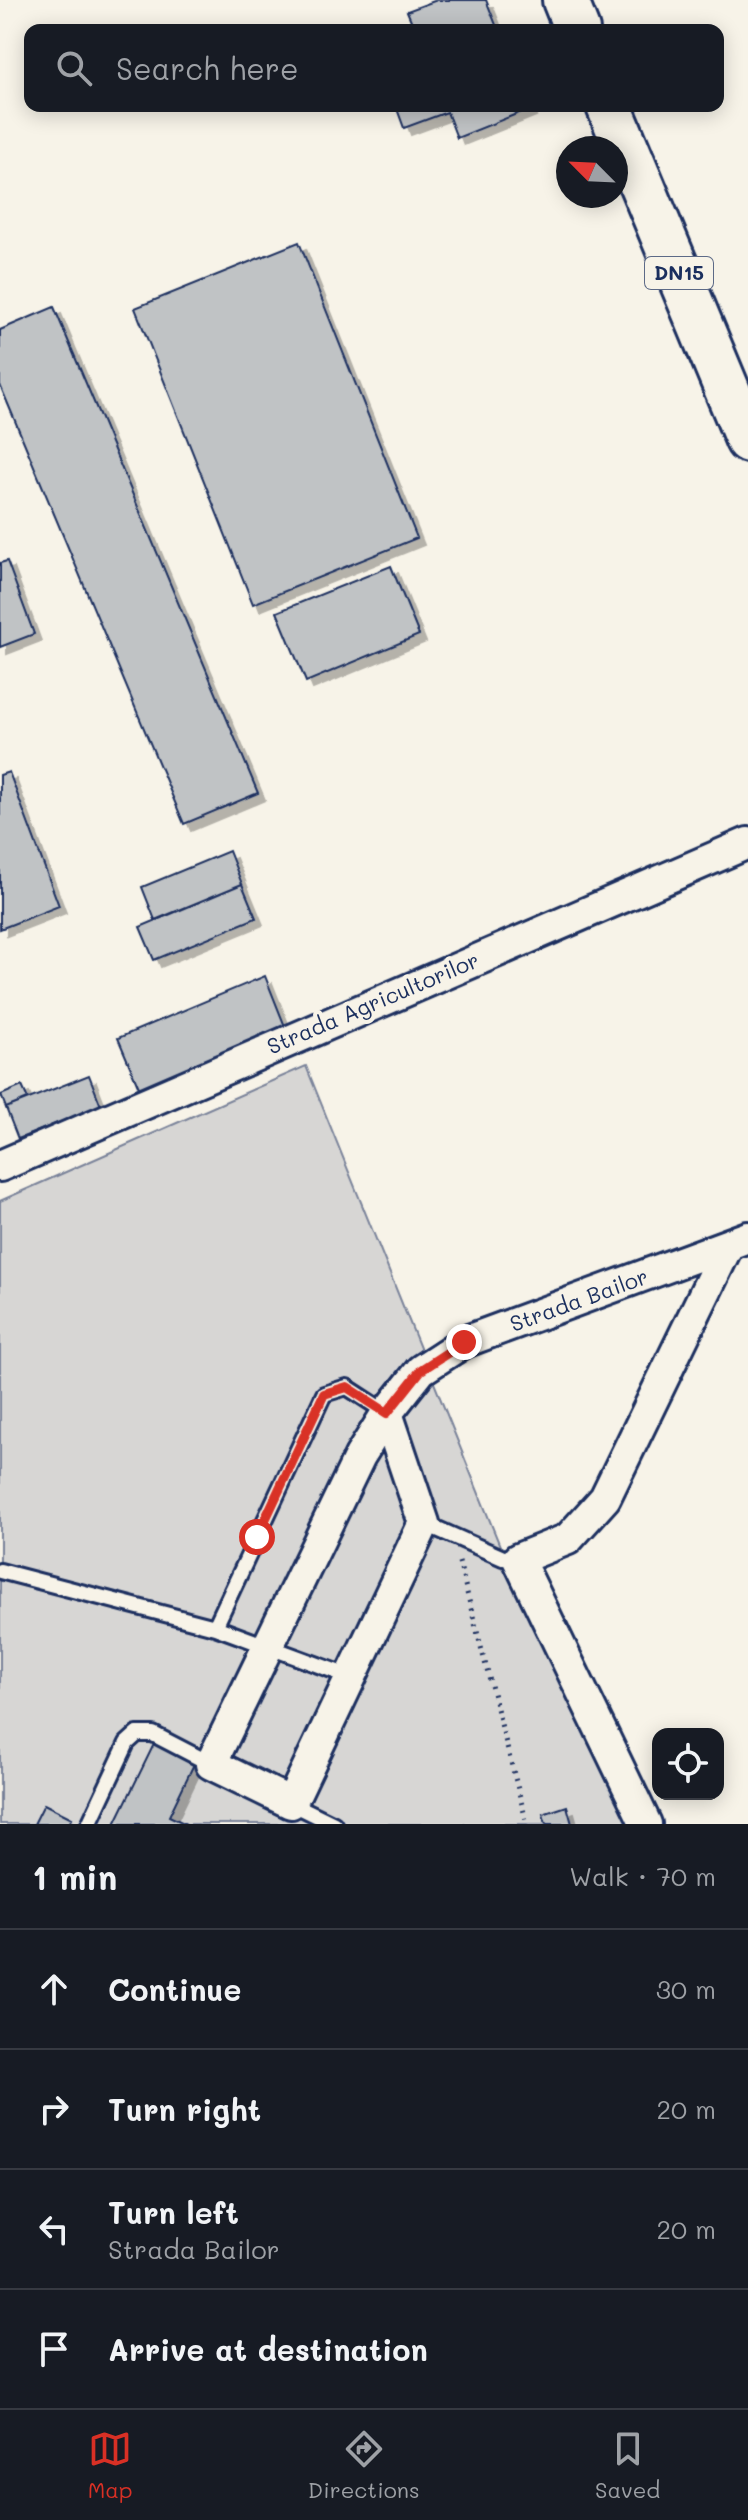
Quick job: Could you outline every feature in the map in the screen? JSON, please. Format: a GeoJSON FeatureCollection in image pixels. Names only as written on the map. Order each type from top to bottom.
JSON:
{"type":"FeatureCollection","features":[{"type":"Feature","properties":{"kind":"main road"},"geometry":{"type":"LineString","coordinates":[[565,0],[575,24]]}},
{"type":"Feature","properties":{"kind":"main road","name":"DN15"},"geometry":{"type":"LineString","coordinates":[[611,112],[748,440]]}},
{"type":"Feature","properties":{"kind":"street","name":"Strada Agricultorilor"},"geometry":{"type":"LineString","coordinates":[[0,1166],[748,843]]}},
{"type":"Feature","properties":{"kind":"street","name":"Strada Bailor"},"geometry":{"type":"LineString","coordinates":[[211,1764],[360,1456],[387,1413],[421,1370],[464,1342],[738,1241]]}},
{"type":"Feature","properties":{"kind":"street"},"geometry":{"type":"LineString","coordinates":[[646,1824],[518,1559],[568,1539],[605,1498],[738,1241]]}},
{"type":"Feature","properties":{"kind":"street"},"geometry":{"type":"LineString","coordinates":[[211,1764],[291,1803],[424,1523],[387,1413]]}},
{"type":"Feature","properties":{"kind":"lane"},"geometry":{"type":"LineString","coordinates":[[215,1627],[324,1394],[347,1387],[387,1413]]}},
{"type":"Feature","properties":{"kind":"lane"},"geometry":{"type":"LineString","coordinates":[[424,1523],[503,1558],[518,1559]]}},
{"type":"Feature","properties":{"kind":"lane"},"geometry":{"type":"LineString","coordinates":[[0,1571],[215,1627],[351,1677]]}},
{"type":"Feature","properties":{"kind":"lane"},"geometry":{"type":"LineString","coordinates":[[89,1824],[127,1743],[137,1734],[153,1734],[211,1764]]}},
{"type":"Feature","properties":{"kind":"lane"},"geometry":{"type":"LineString","coordinates":[[291,1803],[334,1824]]}},
{"type":"Feature","properties":{"kind":"path"},"geometry":{"type":"LineString","coordinates":[[451,1535],[527,1824]]}},
{"type":"Feature","properties":{"kind":"shaded area"},"geometry":{"type":"Polygon","coordinates":[[[306,1066],[517,1588],[632,1824],[0,1824],[0,1201],[306,1066]]]}},
{"type":"Feature","properties":{"kind":"building"},"geometry":{"type":"Polygon","coordinates":[[[437,0],[486,0],[496,24],[412,24],[407,11],[437,0]]]}},
{"type":"Feature","properties":{"kind":"building"},"geometry":{"type":"Polygon","coordinates":[[[398,112],[447,112],[404,128],[398,112]]]}},
{"type":"Feature","properties":{"kind":"building"},"geometry":{"type":"Polygon","coordinates":[[[447,112],[522,112],[457,138],[447,112]]]}},
{"type":"Feature","properties":{"kind":"building"},"geometry":{"type":"Polygon","coordinates":[[[299,242],[417,538],[253,604],[135,308],[299,242]]]}},
{"type":"Feature","properties":{"kind":"building"},"geometry":{"type":"Polygon","coordinates":[[[54,307],[258,793],[184,824],[0,385],[0,330],[54,307]]]}},
{"type":"Feature","properties":{"kind":"building"},"geometry":{"type":"Polygon","coordinates":[[[7,561],[34,634],[0,647],[0,563],[7,561]]]}},
{"type":"Feature","properties":{"kind":"building"},"geometry":{"type":"Polygon","coordinates":[[[391,566],[419,635],[306,682],[277,612],[391,566]]]}},
{"type":"Feature","properties":{"kind":"building"},"geometry":{"type":"Polygon","coordinates":[[[9,772],[59,906],[0,929],[0,775],[9,772]]]}},
{"type":"Feature","properties":{"kind":"building"},"geometry":{"type":"Polygon","coordinates":[[[229,851],[242,884],[155,920],[142,887],[229,851]]]}},
{"type":"Feature","properties":{"kind":"building"},"geometry":{"type":"Polygon","coordinates":[[[242,884],[256,918],[154,960],[140,927],[242,884]]]}},
{"type":"Feature","properties":{"kind":"building"},"geometry":{"type":"Polygon","coordinates":[[[265,976],[286,1029],[140,1090],[118,1038],[265,976]]]}},
{"type":"Feature","properties":{"kind":"building"},"geometry":{"type":"Polygon","coordinates":[[[89,1075],[101,1106],[18,1139],[6,1108],[89,1075]]]}},
{"type":"Feature","properties":{"kind":"building"},"geometry":{"type":"Polygon","coordinates":[[[22,1086],[28,1099],[6,1108],[1,1095],[22,1086]]]}},
{"type":"Feature","properties":{"kind":"building"},"geometry":{"type":"Polygon","coordinates":[[[154,1744],[194,1764],[169,1816],[186,1824],[115,1824],[154,1744]]]}},
{"type":"Feature","properties":{"kind":"building"},"geometry":{"type":"Polygon","coordinates":[[[44,1804],[72,1818],[69,1824],[34,1824],[44,1804]]]}},
{"type":"Feature","properties":{"kind":"building"},"geometry":{"type":"Polygon","coordinates":[[[567,1806],[572,1824],[546,1824],[543,1814],[567,1806]]]}},
{"type":"Feature","properties":{"kind":"route"},"geometry":{"type":"LineString","coordinates":[[257,1537],[324,1394],[347,1387],[387,1413],[421,1370],[464,1342]]}}]}
